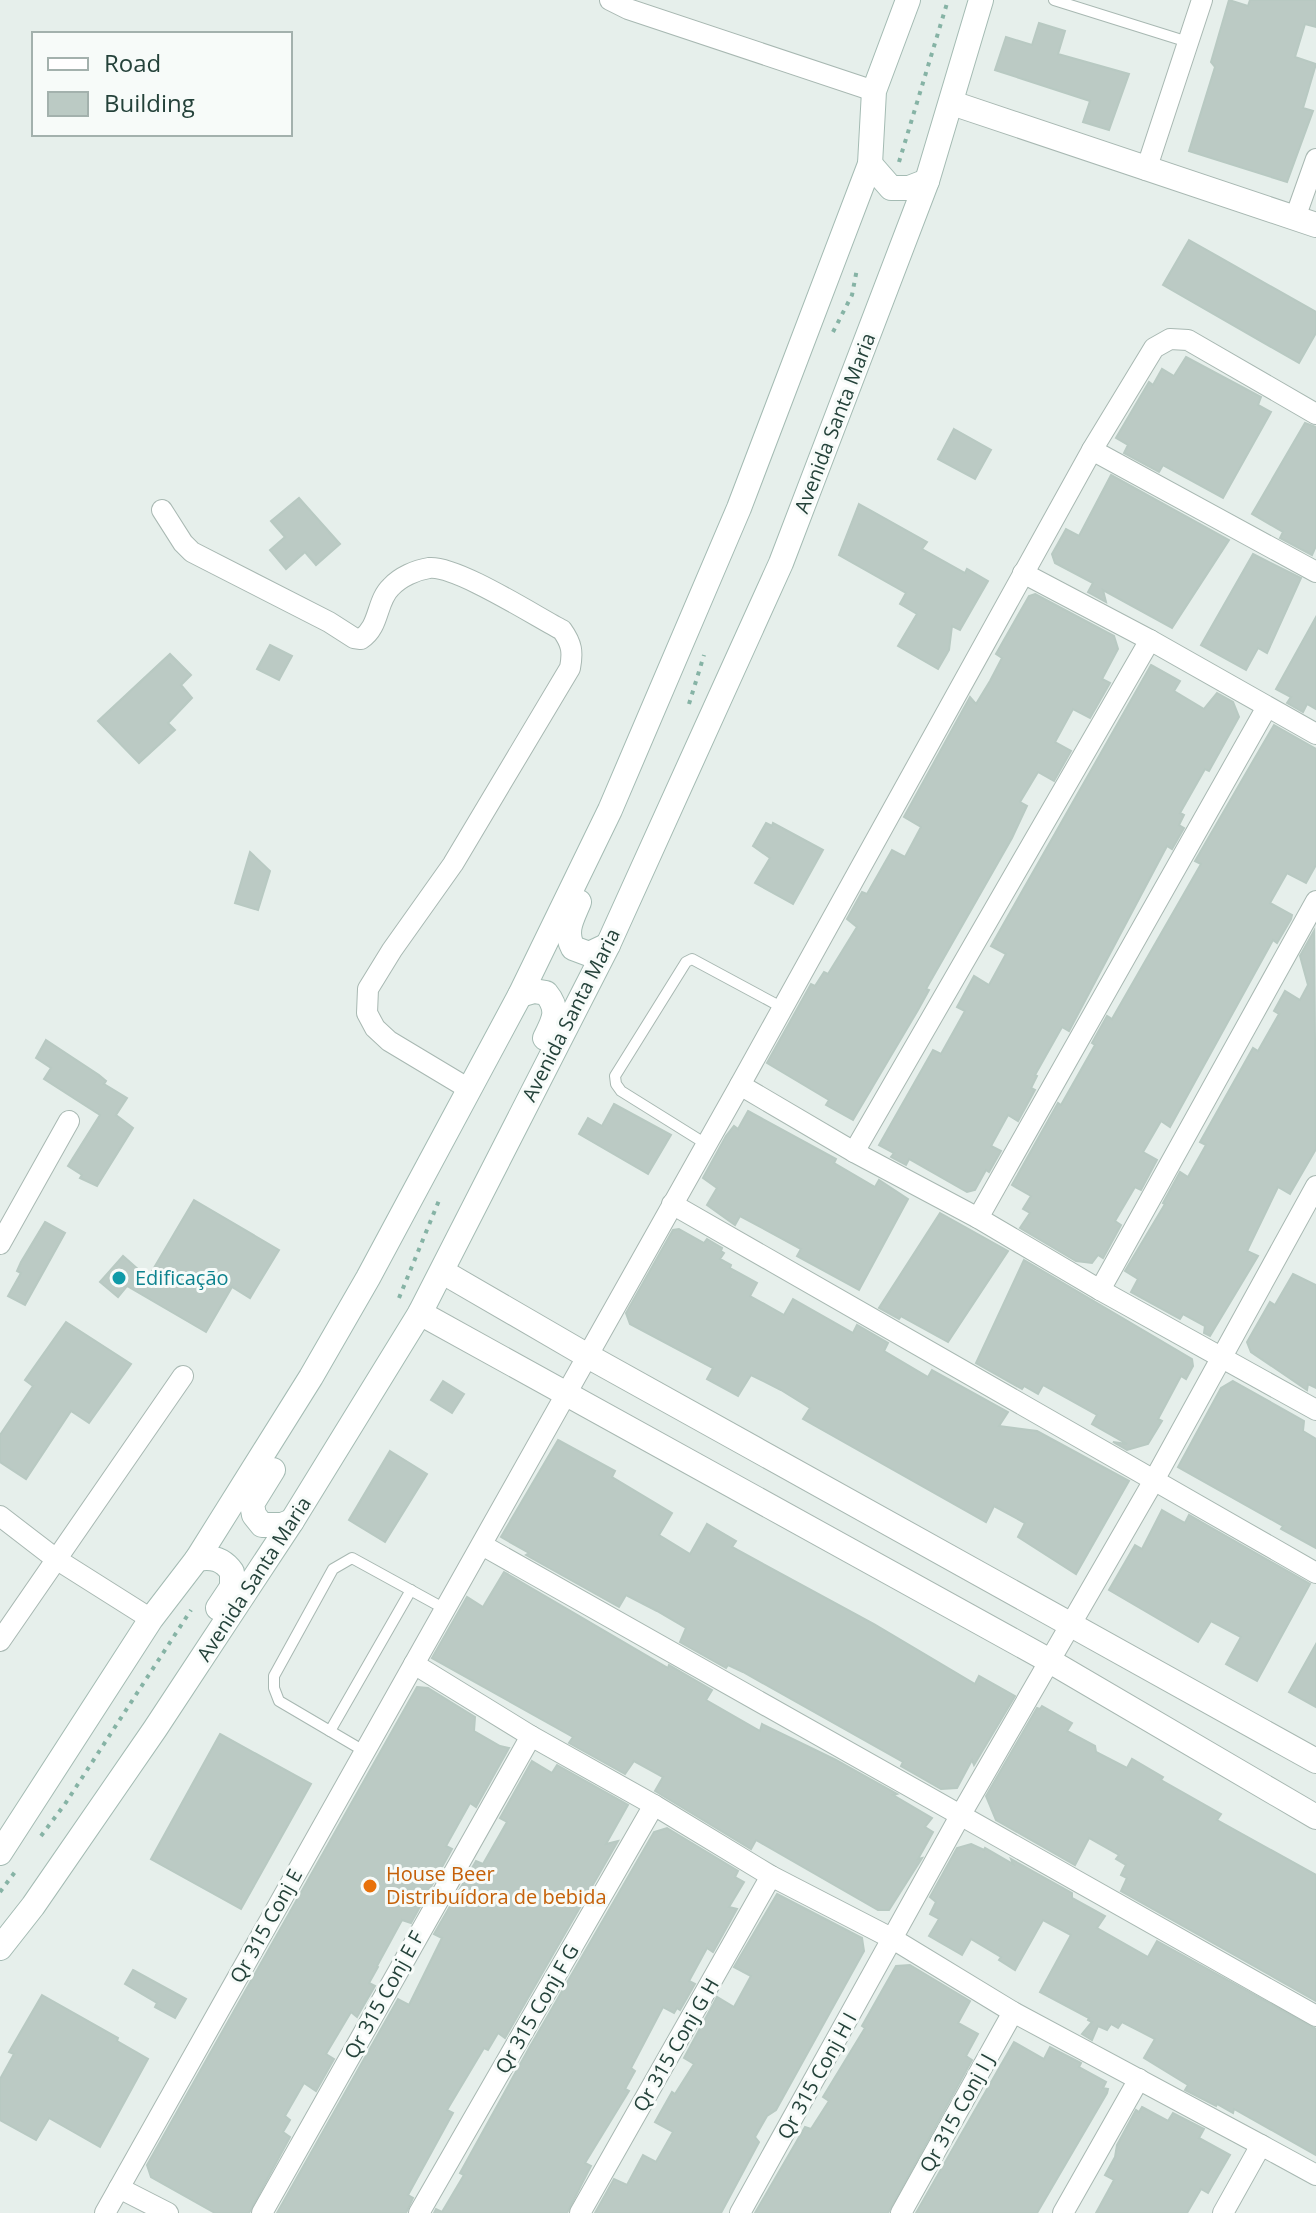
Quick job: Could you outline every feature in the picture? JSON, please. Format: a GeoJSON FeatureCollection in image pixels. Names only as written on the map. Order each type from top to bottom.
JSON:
{"type":"FeatureCollection","features":[{"type":"Feature","properties":{"kind":"main road"},"geometry":{"type":"LineString","coordinates":[[0,1853],[151,1619],[197,1559],[311,1377],[368,1278],[520,995],[610,810],[739,508],[870,164],[874,91],[908,0]]}},
{"type":"Feature","properties":{"kind":"main road","name":"Avenida Santa Maria"},"geometry":{"type":"LineString","coordinates":[[0,1948],[33,1906],[155,1729],[292,1521],[420,1313],[608,945],[781,563],[927,181],[981,0]]}},
{"type":"Feature","properties":{"kind":"main road"},"geometry":{"type":"LineString","coordinates":[[952,103],[1306,222]]}},
{"type":"Feature","properties":{"kind":"main road"},"geometry":{"type":"LineString","coordinates":[[870,164],[891,188],[909,188],[927,181]]}},
{"type":"Feature","properties":{"kind":"main road"},"geometry":{"type":"LineString","coordinates":[[608,945],[589,954],[573,948],[568,939],[569,925],[606,845],[610,810]]}},
{"type":"Feature","properties":{"kind":"main road"},"geometry":{"type":"LineString","coordinates":[[504,1144],[511,1109],[556,1015],[554,1002],[546,993],[534,991],[520,995]]}},
{"type":"Feature","properties":{"kind":"main road"},"geometry":{"type":"LineString","coordinates":[[443,1272],[586,1355],[1316,1761]]}},
{"type":"Feature","properties":{"kind":"main road"},"geometry":{"type":"LineString","coordinates":[[420,1313],[1048,1660],[1316,1817]]}},
{"type":"Feature","properties":{"kind":"main road"},"geometry":{"type":"LineString","coordinates":[[292,1521],[282,1525],[262,1525],[254,1515],[252,1504],[304,1419],[311,1377]]}},
{"type":"Feature","properties":{"kind":"main road"},"geometry":{"type":"LineString","coordinates":[[155,1729],[178,1666],[232,1587],[232,1572],[227,1565],[208,1557],[197,1559]]}},
{"type":"Feature","properties":{"kind":"street"},"geometry":{"type":"LineString","coordinates":[[610,0],[628,9],[874,91]]}},
{"type":"Feature","properties":{"kind":"street"},"geometry":{"type":"LineString","coordinates":[[1146,170],[1202,0]]}},
{"type":"Feature","properties":{"kind":"street"},"geometry":{"type":"LineString","coordinates":[[1306,222],[1316,159]]}},
{"type":"Feature","properties":{"kind":"street","name":"Qr 315 Conj E"},"geometry":{"type":"LineString","coordinates":[[105,2213],[740,1085],[1092,450],[1154,348],[1170,339],[1188,340],[1316,414]]}},
{"type":"Feature","properties":{"kind":"street"},"geometry":{"type":"LineString","coordinates":[[1092,450],[1316,572]]}},
{"type":"Feature","properties":{"kind":"street"},"geometry":{"type":"LineString","coordinates":[[162,510],[192,552],[329,622],[354,638],[361,639],[370,633],[389,588],[407,575],[431,568],[457,573],[562,630],[571,642],[573,653],[570,668],[453,864],[368,989],[367,1013],[375,1028],[389,1041],[469,1089]]}},
{"type":"Feature","properties":{"kind":"street"},"geometry":{"type":"LineString","coordinates":[[1023,573],[1150,640],[1316,734]]}},
{"type":"Feature","properties":{"kind":"street"},"geometry":{"type":"LineString","coordinates":[[854,1152],[1150,640]]}},
{"type":"Feature","properties":{"kind":"street"},"geometry":{"type":"LineString","coordinates":[[978,1218],[1267,707]]}},
{"type":"Feature","properties":{"kind":"street"},"geometry":{"type":"LineString","coordinates":[[1100,1290],[1316,901]]}},
{"type":"Feature","properties":{"kind":"street"},"geometry":{"type":"LineString","coordinates":[[740,1085],[1316,1410]]}},
{"type":"Feature","properties":{"kind":"street"},"geometry":{"type":"LineString","coordinates":[[0,1244],[69,1121]]}},
{"type":"Feature","properties":{"kind":"street","name":"Qr 315 Conj H I"},"geometry":{"type":"LineString","coordinates":[[740,2213],[1048,1660],[1153,1482],[1316,1186]]}},
{"type":"Feature","properties":{"kind":"street"},"geometry":{"type":"LineString","coordinates":[[672,1204],[1316,1573]]}},
{"type":"Feature","properties":{"kind":"street"},"geometry":{"type":"LineString","coordinates":[[0,1641],[183,1376]]}},
{"type":"Feature","properties":{"kind":"street"},"geometry":{"type":"LineString","coordinates":[[0,1516],[56,1559],[151,1619]]}},
{"type":"Feature","properties":{"kind":"street"},"geometry":{"type":"LineString","coordinates":[[482,1545],[1316,2016]]}},
{"type":"Feature","properties":{"kind":"street"},"geometry":{"type":"LineString","coordinates":[[414,1664],[771,1876],[893,1939],[1013,2012],[1316,2175]]}},
{"type":"Feature","properties":{"kind":"street","name":"Qr 315 Conj E F"},"geometry":{"type":"LineString","coordinates":[[262,2213],[531,1736]]}},
{"type":"Feature","properties":{"kind":"street","name":"Qr 315 Conj F G"},"geometry":{"type":"LineString","coordinates":[[419,2213],[654,1805]]}},
{"type":"Feature","properties":{"kind":"street","name":"Qr 315 Conj G H"},"geometry":{"type":"LineString","coordinates":[[580,2213],[771,1876]]}},
{"type":"Feature","properties":{"kind":"street","name":"Qr 315 Conj I J"},"geometry":{"type":"LineString","coordinates":[[901,2213],[1013,2012]]}},
{"type":"Feature","properties":{"kind":"street"},"geometry":{"type":"LineString","coordinates":[[1063,2213],[1139,2079]]}},
{"type":"Feature","properties":{"kind":"street"},"geometry":{"type":"LineString","coordinates":[[1223,2213],[1261,2145]]}},
{"type":"Feature","properties":{"kind":"street"},"geometry":{"type":"LineString","coordinates":[[119,2188],[168,2213]]}},
{"type":"Feature","properties":{"kind":"lane"},"geometry":{"type":"LineString","coordinates":[[1054,0],[1188,42]]}},
{"type":"Feature","properties":{"kind":"lane"},"geometry":{"type":"LineString","coordinates":[[706,1144],[621,1091],[615,1076],[686,962],[692,959],[783,1008]]}},
{"type":"Feature","properties":{"kind":"lane"},"geometry":{"type":"LineString","coordinates":[[364,1751],[279,1701],[274,1688],[274,1676],[333,1569],[352,1558],[445,1609]]}},
{"type":"Feature","properties":{"kind":"lane"},"geometry":{"type":"LineString","coordinates":[[330,1731],[411,1590]]}},
{"type":"Feature","properties":{"kind":"building"},"geometry":{"type":"Polygon","coordinates":[[[1229,0],[1248,6],[1250,0],[1316,0],[1316,27],[1305,24],[1295,57],[1316,64],[1303,108],[1313,111],[1287,182],[1189,151],[1215,67],[1211,62],[1229,0]]]}},
{"type":"Feature","properties":{"kind":"building"},"geometry":{"type":"Polygon","coordinates":[[[1039,23],[1065,31],[1058,54],[1129,74],[1109,130],[1083,122],[1090,101],[995,70],[1006,37],[1032,45],[1039,23]]]}},
{"type":"Feature","properties":{"kind":"building"},"geometry":{"type":"Polygon","coordinates":[[[1189,240],[1316,312],[1316,333],[1299,363],[1163,285],[1189,240]]]}},
{"type":"Feature","properties":{"kind":"building"},"geometry":{"type":"Polygon","coordinates":[[[1186,357],[1261,397],[1258,405],[1271,412],[1223,498],[1163,465],[1159,472],[1124,453],[1128,445],[1116,438],[1149,382],[1153,385],[1162,369],[1174,376],[1186,357]]]}},
{"type":"Feature","properties":{"kind":"building"},"geometry":{"type":"Polygon","coordinates":[[[1305,423],[1316,427],[1316,546],[1312,555],[1280,538],[1283,532],[1252,514],[1305,423]]]}},
{"type":"Feature","properties":{"kind":"building"},"geometry":{"type":"Polygon","coordinates":[[[954,429],[991,450],[975,479],[938,459],[954,429]]]}},
{"type":"Feature","properties":{"kind":"building"},"geometry":{"type":"Polygon","coordinates":[[[1111,475],[1229,540],[1172,628],[1103,590],[1106,602],[1088,592],[1093,583],[1055,563],[1052,554],[1066,529],[1079,536],[1111,475]]]}},
{"type":"Feature","properties":{"kind":"building"},"geometry":{"type":"Polygon","coordinates":[[[299,498],[340,544],[316,565],[305,552],[286,569],[270,550],[285,537],[271,521],[299,498]]]}},
{"type":"Feature","properties":{"kind":"building"},"geometry":{"type":"Polygon","coordinates":[[[859,504],[927,542],[922,549],[965,573],[967,569],[988,581],[960,630],[952,626],[949,650],[938,669],[898,646],[917,614],[900,604],[906,593],[839,555],[859,504]]]}},
{"type":"Feature","properties":{"kind":"building"},"geometry":{"type":"Polygon","coordinates":[[[1253,554],[1301,578],[1267,653],[1258,648],[1246,670],[1201,645],[1253,554]]]}},
{"type":"Feature","properties":{"kind":"building"},"geometry":{"type":"Polygon","coordinates":[[[1035,594],[1114,636],[1118,649],[1102,679],[1110,683],[1090,718],[1073,709],[1055,742],[1071,751],[1054,781],[1038,772],[1020,802],[1027,806],[1012,838],[926,989],[929,990],[918,1010],[853,1120],[826,1105],[829,1100],[767,1063],[811,984],[815,986],[824,972],[828,974],[857,927],[847,919],[862,892],[867,894],[892,850],[905,857],[921,827],[904,817],[970,697],[976,704],[990,681],[1002,658],[996,654],[1029,596],[1035,594]]]}},
{"type":"Feature","properties":{"kind":"building"},"geometry":{"type":"Polygon","coordinates":[[[1316,617],[1316,709],[1307,704],[1303,712],[1287,703],[1291,697],[1276,689],[1316,617]]]}},
{"type":"Feature","properties":{"kind":"building"},"geometry":{"type":"Polygon","coordinates":[[[270,645],[292,656],[279,680],[257,669],[270,645]]]}},
{"type":"Feature","properties":{"kind":"building"},"geometry":{"type":"Polygon","coordinates":[[[170,654],[191,675],[181,685],[192,698],[168,723],[175,730],[139,763],[98,721],[170,654]]]}},
{"type":"Feature","properties":{"kind":"building"},"geometry":{"type":"Polygon","coordinates":[[[1151,665],[1180,681],[1174,691],[1204,709],[1217,693],[1233,702],[1239,717],[1209,771],[1205,769],[1180,813],[1184,815],[1179,825],[1184,828],[1172,849],[1167,846],[1069,1031],[1062,1027],[1035,1075],[1031,1088],[1035,1090],[1018,1121],[1008,1115],[991,1146],[1001,1151],[989,1172],[986,1170],[975,1190],[967,1192],[909,1159],[906,1165],[891,1157],[894,1153],[879,1145],[933,1050],[941,1054],[965,1011],[957,1007],[974,976],[989,985],[1006,954],[991,946],[1151,665]]]}},
{"type":"Feature","properties":{"kind":"building"},"geometry":{"type":"Polygon","coordinates":[[[1274,725],[1316,749],[1316,865],[1306,883],[1287,873],[1270,903],[1292,915],[1291,919],[1277,943],[1273,940],[1170,1127],[1161,1121],[1143,1152],[1157,1160],[1141,1190],[1135,1187],[1115,1221],[1121,1225],[1103,1258],[1098,1255],[1092,1263],[1076,1261],[1020,1228],[1030,1213],[1023,1209],[1031,1196],[1012,1185],[1095,1045],[1092,1043],[1107,1016],[1112,1019],[1201,864],[1195,861],[1274,725]]]}},
{"type":"Feature","properties":{"kind":"building"},"geometry":{"type":"Polygon","coordinates":[[[766,823],[772,826],[773,823],[823,850],[793,904],[755,883],[770,858],[753,846],[766,823]]]}},
{"type":"Feature","properties":{"kind":"building"},"geometry":{"type":"Polygon","coordinates":[[[250,852],[270,871],[258,910],[235,903],[250,852]]]}},
{"type":"Feature","properties":{"kind":"building"},"geometry":{"type":"Polygon","coordinates":[[[1314,931],[1316,1149],[1290,1194],[1278,1187],[1247,1251],[1258,1256],[1210,1336],[1204,1333],[1205,1326],[1183,1314],[1180,1319],[1131,1292],[1138,1279],[1125,1271],[1165,1204],[1180,1172],[1188,1177],[1206,1145],[1200,1142],[1253,1048],[1258,1051],[1279,1014],[1274,1011],[1285,991],[1300,1000],[1308,985],[1300,956],[1314,931]]]}},
{"type":"Feature","properties":{"kind":"building"},"geometry":{"type":"Polygon","coordinates":[[[46,1040],[127,1098],[116,1115],[133,1128],[97,1186],[80,1178],[82,1175],[68,1166],[100,1115],[44,1079],[51,1068],[36,1058],[46,1040]]]}},
{"type":"Feature","properties":{"kind":"building"},"geometry":{"type":"Polygon","coordinates":[[[614,1104],[671,1135],[648,1174],[579,1134],[588,1118],[602,1126],[614,1104]]]}},
{"type":"Feature","properties":{"kind":"building"},"geometry":{"type":"Polygon","coordinates":[[[748,1111],[836,1159],[834,1163],[875,1187],[879,1180],[908,1199],[859,1290],[797,1256],[801,1249],[740,1216],[735,1225],[707,1205],[717,1188],[703,1178],[726,1136],[734,1126],[738,1129],[748,1111]]]}},
{"type":"Feature","properties":{"kind":"building"},"geometry":{"type":"Polygon","coordinates":[[[194,1200],[279,1250],[250,1298],[232,1287],[206,1332],[127,1286],[118,1297],[100,1282],[123,1256],[148,1278],[194,1200]]]}},
{"type":"Feature","properties":{"kind":"building"},"geometry":{"type":"Polygon","coordinates":[[[940,1213],[1008,1251],[948,1342],[901,1316],[899,1319],[879,1308],[940,1213]]]}},
{"type":"Feature","properties":{"kind":"building"},"geometry":{"type":"Polygon","coordinates":[[[45,1222],[65,1233],[25,1305],[8,1296],[21,1273],[17,1271],[21,1262],[45,1222]]]}},
{"type":"Feature","properties":{"kind":"building"},"geometry":{"type":"Polygon","coordinates":[[[679,1229],[704,1243],[707,1239],[722,1248],[724,1253],[720,1259],[757,1283],[750,1296],[784,1315],[793,1299],[853,1333],[857,1325],[888,1343],[884,1351],[928,1377],[932,1370],[1008,1412],[999,1426],[1037,1431],[1129,1481],[1076,1574],[1018,1537],[1025,1523],[994,1506],[986,1522],[803,1419],[810,1408],[781,1390],[751,1375],[738,1396],[707,1379],[713,1368],[630,1324],[626,1313],[673,1230],[679,1229]]]}},
{"type":"Feature","properties":{"kind":"building"},"geometry":{"type":"Polygon","coordinates":[[[1024,1260],[1192,1359],[1193,1366],[1186,1379],[1181,1376],[1158,1419],[1162,1421],[1148,1444],[1127,1450],[1113,1442],[1127,1444],[1092,1424],[1097,1415],[1043,1385],[1038,1394],[1024,1386],[1022,1389],[976,1363],[1024,1260]]]}},
{"type":"Feature","properties":{"kind":"building"},"geometry":{"type":"Polygon","coordinates":[[[1293,1274],[1316,1285],[1316,1388],[1308,1384],[1307,1390],[1251,1352],[1247,1342],[1270,1302],[1275,1305],[1293,1274]]]}},
{"type":"Feature","properties":{"kind":"building"},"geometry":{"type":"Polygon","coordinates":[[[66,1322],[131,1364],[89,1423],[71,1411],[26,1479],[0,1462],[0,1435],[33,1386],[25,1380],[66,1322]]]}},
{"type":"Feature","properties":{"kind":"building"},"geometry":{"type":"Polygon","coordinates":[[[443,1381],[464,1394],[452,1413],[431,1400],[443,1381]]]}},
{"type":"Feature","properties":{"kind":"building"},"geometry":{"type":"Polygon","coordinates":[[[1233,1381],[1304,1421],[1303,1431],[1316,1439],[1316,1548],[1178,1467],[1221,1388],[1233,1381]]]}},
{"type":"Feature","properties":{"kind":"building"},"geometry":{"type":"Polygon","coordinates":[[[558,1440],[615,1471],[612,1477],[672,1513],[659,1535],[690,1554],[707,1524],[736,1541],[732,1547],[874,1624],[975,1684],[979,1676],[1015,1696],[957,1788],[941,1789],[901,1766],[903,1762],[743,1672],[728,1665],[726,1668],[680,1642],[686,1628],[657,1611],[626,1595],[619,1607],[526,1555],[529,1553],[501,1537],[558,1440]]]}},
{"type":"Feature","properties":{"kind":"building"},"geometry":{"type":"Polygon","coordinates":[[[390,1451],[427,1474],[385,1542],[349,1520],[390,1451]]]}},
{"type":"Feature","properties":{"kind":"building"},"geometry":{"type":"Polygon","coordinates":[[[1162,1510],[1185,1523],[1189,1515],[1310,1584],[1257,1681],[1226,1664],[1241,1637],[1211,1621],[1198,1642],[1109,1590],[1135,1545],[1142,1549],[1162,1510]]]}},
{"type":"Feature","properties":{"kind":"building"},"geometry":{"type":"Polygon","coordinates":[[[504,1572],[668,1668],[669,1665],[712,1690],[706,1700],[760,1731],[762,1724],[836,1760],[897,1794],[893,1795],[932,1818],[925,1827],[933,1832],[918,1859],[922,1858],[889,1910],[878,1910],[756,1840],[751,1849],[655,1791],[663,1777],[634,1761],[625,1774],[569,1743],[573,1737],[432,1658],[467,1597],[483,1607],[504,1572]]]}},
{"type":"Feature","properties":{"kind":"building"},"geometry":{"type":"Polygon","coordinates":[[[1316,1644],[1316,1707],[1289,1692],[1316,1644]]]}},
{"type":"Feature","properties":{"kind":"building"},"geometry":{"type":"Polygon","coordinates":[[[417,1687],[428,1688],[475,1717],[474,1731],[509,1748],[476,1807],[470,1803],[446,1846],[452,1849],[411,1923],[402,1920],[369,1983],[375,1986],[357,2017],[351,2012],[326,2054],[334,2059],[316,2091],[304,2083],[285,2116],[290,2120],[283,2132],[290,2137],[249,2213],[215,2213],[151,2177],[147,2165],[417,1687]]]}},
{"type":"Feature","properties":{"kind":"building"},"geometry":{"type":"Polygon","coordinates":[[[1042,1706],[1072,1723],[1067,1731],[1095,1746],[1096,1752],[1127,1768],[1132,1759],[1163,1777],[1161,1780],[1221,1814],[1217,1820],[1316,1875],[1316,2001],[1121,1891],[1127,1878],[1121,1875],[1126,1865],[1116,1859],[1119,1855],[1089,1838],[1075,1865],[996,1820],[986,1796],[1037,1708],[1042,1706]]]}},
{"type":"Feature","properties":{"kind":"building"},"geometry":{"type":"Polygon","coordinates":[[[220,1734],[311,1784],[241,1909],[151,1859],[220,1734]]]}},
{"type":"Feature","properties":{"kind":"building"},"geometry":{"type":"Polygon","coordinates":[[[532,1761],[552,1773],[557,1765],[628,1805],[606,1844],[618,1841],[505,2038],[498,2033],[488,2050],[484,2048],[447,2110],[453,2113],[408,2195],[413,2198],[406,2213],[277,2213],[398,1999],[409,2005],[442,1938],[434,1934],[476,1861],[483,1864],[507,1822],[500,1818],[532,1761]]]}},
{"type":"Feature","properties":{"kind":"building"},"geometry":{"type":"Polygon","coordinates":[[[667,1828],[738,1871],[735,1877],[744,1882],[729,1907],[737,1909],[713,1952],[707,1948],[689,1981],[695,1984],[680,2010],[677,2008],[674,2013],[663,2007],[631,2068],[635,2071],[625,2089],[629,2091],[585,2163],[591,2166],[567,2213],[434,2213],[436,2209],[442,2212],[464,2175],[460,2173],[528,2050],[654,1832],[667,1828]]]}},
{"type":"Feature","properties":{"kind":"building"},"geometry":{"type":"Polygon","coordinates":[[[971,1844],[985,1848],[1013,1864],[1011,1859],[1072,1893],[1072,1898],[1105,1916],[1097,1928],[1148,1957],[1157,1941],[1316,2029],[1316,2155],[1234,2109],[1233,2113],[1185,2090],[1188,2085],[1144,2058],[1155,2039],[1122,2022],[1118,2028],[1111,2024],[1107,2030],[1098,2026],[1092,2040],[1082,2034],[1092,2022],[1089,2018],[1040,1992],[1071,1935],[1043,1920],[1015,1970],[999,1960],[1001,1957],[971,1939],[962,1955],[929,1936],[939,1919],[930,1914],[936,1902],[930,1897],[957,1848],[971,1844]]]}},
{"type":"Feature","properties":{"kind":"building"},"geometry":{"type":"Polygon","coordinates":[[[777,1894],[862,1938],[864,1951],[776,2110],[767,2116],[755,2137],[759,2142],[721,2213],[595,2213],[614,2179],[627,2185],[643,2155],[656,2162],[673,2132],[655,2122],[672,2092],[675,2094],[694,2064],[684,2058],[717,1997],[734,2007],[751,1976],[734,1967],[777,1894]]]}},
{"type":"Feature","properties":{"kind":"building"},"geometry":{"type":"Polygon","coordinates":[[[910,1965],[970,2001],[958,2023],[978,2034],[966,2056],[972,2060],[888,2213],[755,2213],[805,2127],[811,2129],[829,2101],[823,2097],[865,2028],[862,2026],[896,1966],[910,1965]]]}},
{"type":"Feature","properties":{"kind":"building"},"geometry":{"type":"Polygon","coordinates":[[[133,1970],[186,1999],[175,2018],[125,1984],[133,1970]]]}},
{"type":"Feature","properties":{"kind":"building"},"geometry":{"type":"Polygon","coordinates":[[[42,1995],[118,2038],[117,2041],[148,2059],[100,2147],[49,2118],[36,2140],[0,2120],[0,2079],[14,2054],[9,2052],[42,1995]]]}},
{"type":"Feature","properties":{"kind":"building"},"geometry":{"type":"Polygon","coordinates":[[[1014,2042],[1044,2059],[1050,2047],[1081,2063],[1079,2067],[1106,2082],[1103,2088],[1108,2089],[1107,2093],[1037,2213],[916,2213],[1014,2042]]]}},
{"type":"Feature","properties":{"kind":"building"},"geometry":{"type":"Polygon","coordinates":[[[1142,2107],[1168,2121],[1173,2113],[1204,2129],[1199,2138],[1230,2155],[1208,2193],[1201,2189],[1187,2213],[1096,2213],[1114,2180],[1105,2175],[1115,2157],[1117,2145],[1136,2110],[1139,2112],[1142,2107]]]}},
{"type":"Feature","properties":{"kind":"place","name":"Edificação"},"geometry":{"type":"Point","coordinates":[119,1278]}},
{"type":"Feature","properties":{"kind":"place","name":"House Beer Distribuídora de bebida"},"geometry":{"type":"Point","coordinates":[370,1886]}}]}
